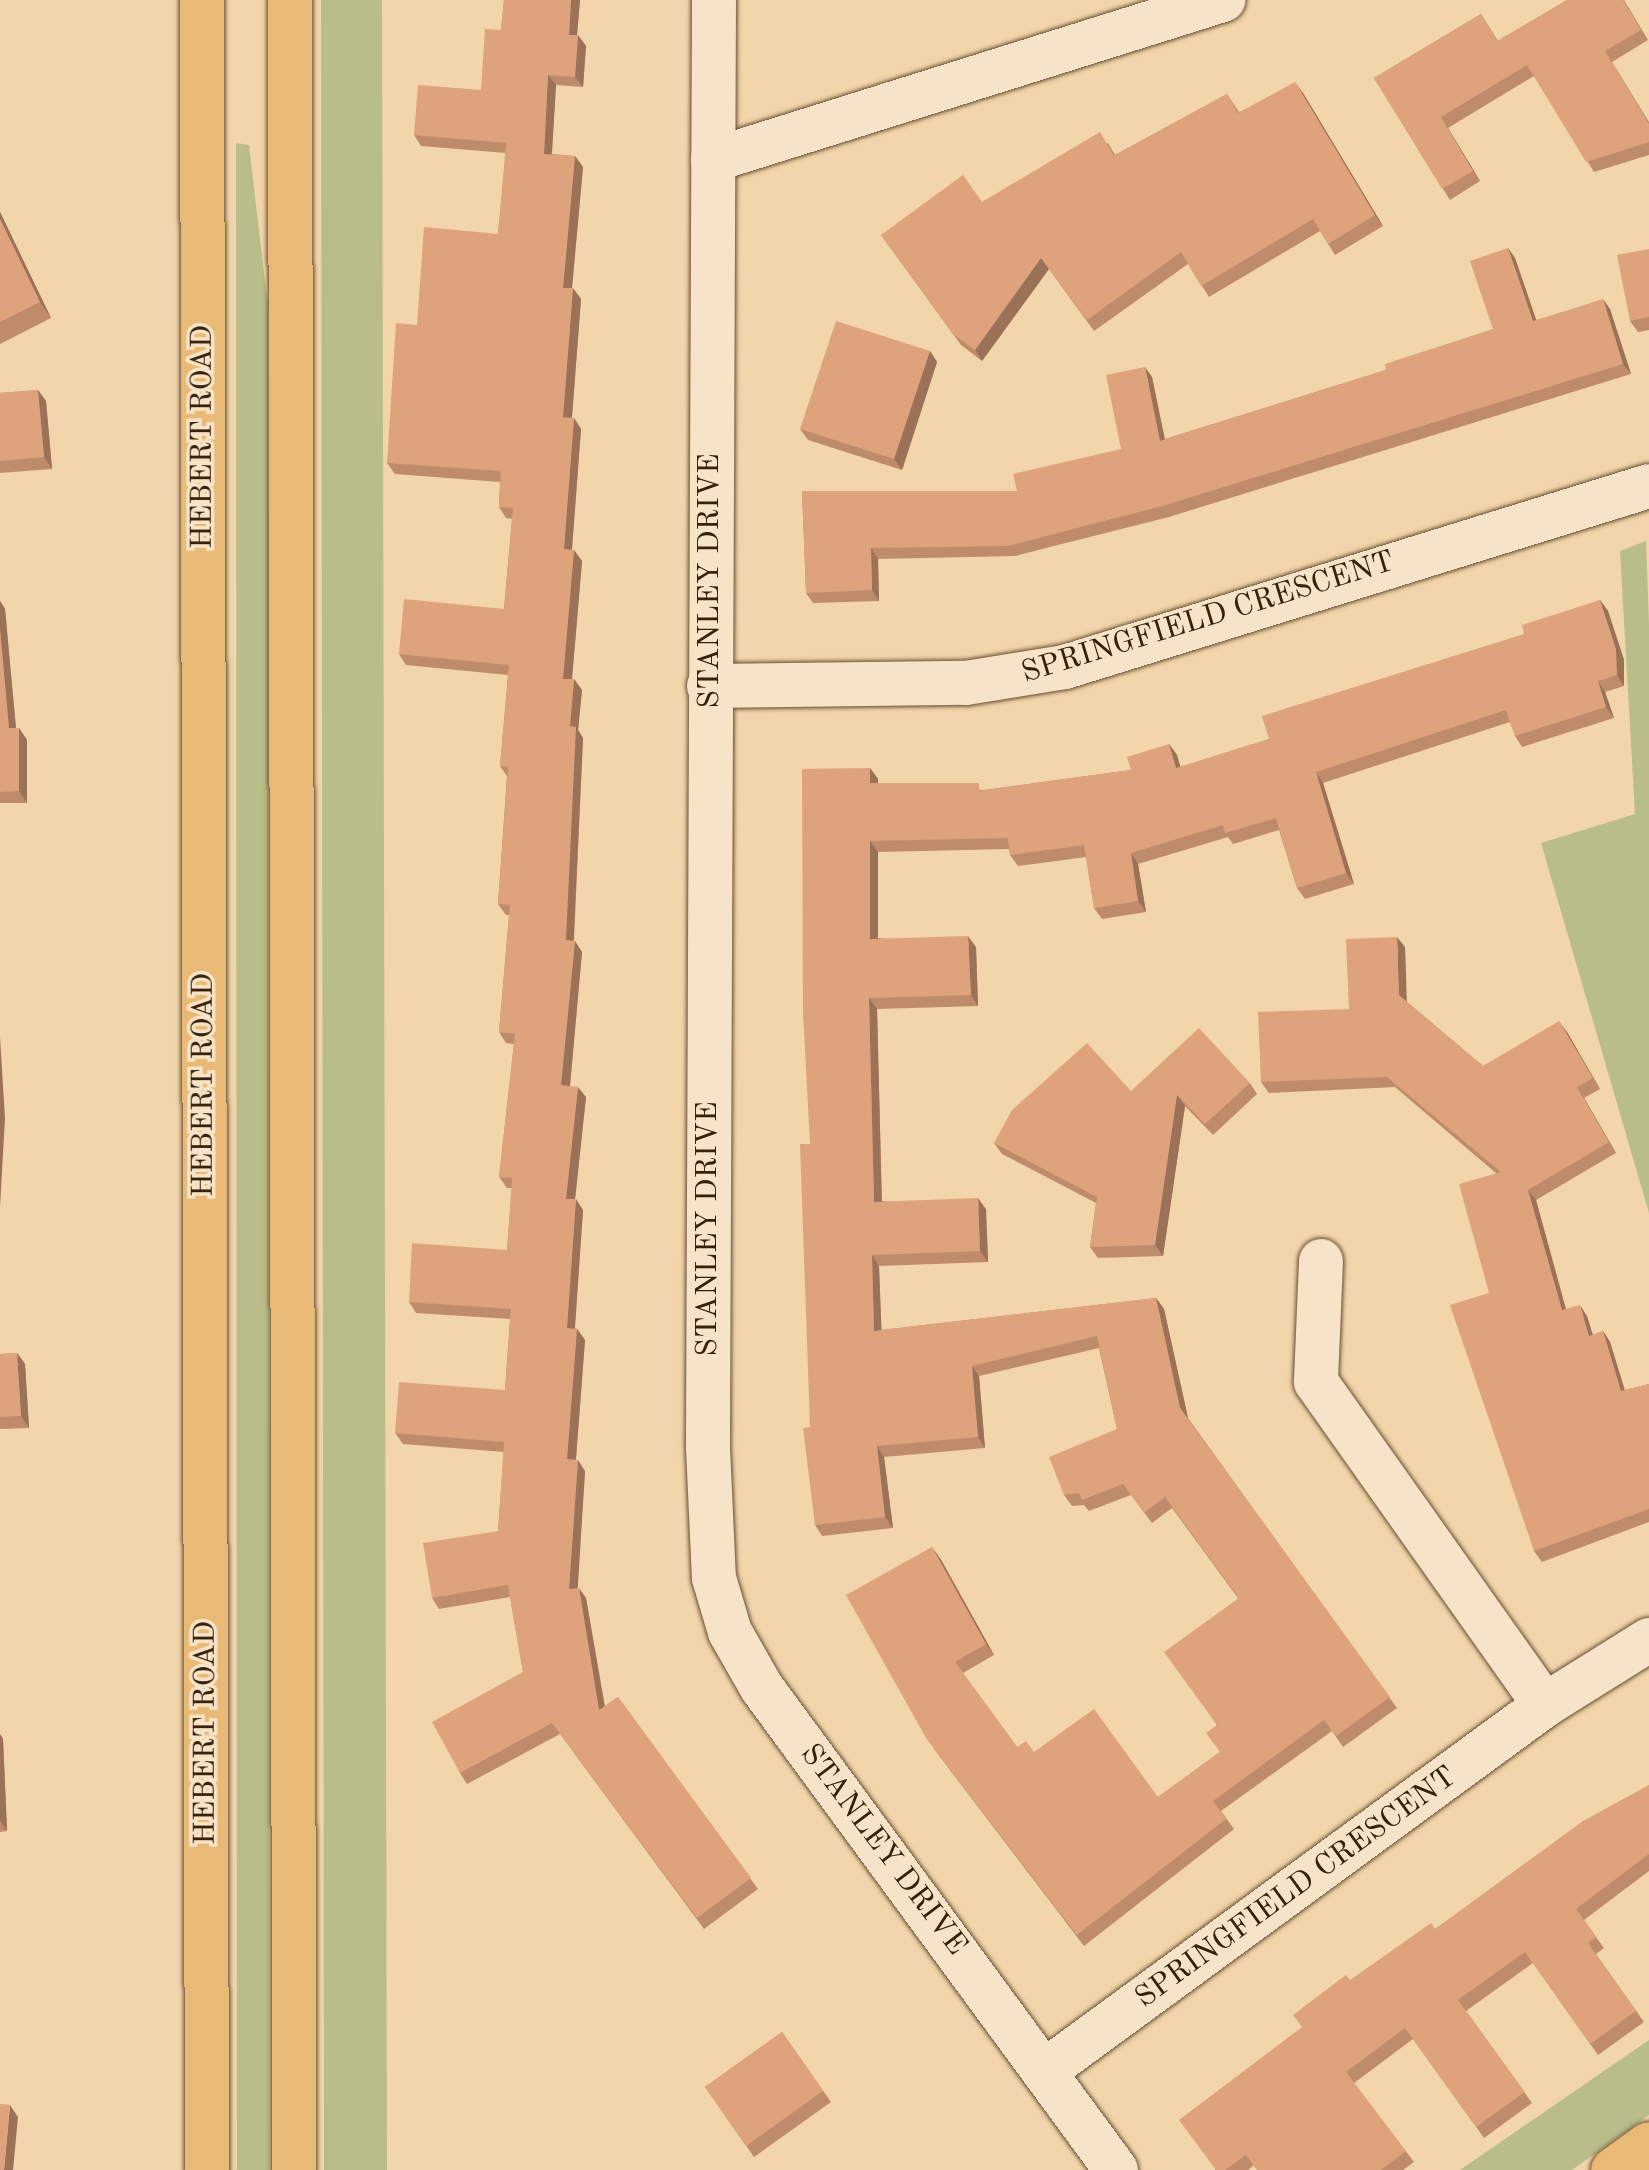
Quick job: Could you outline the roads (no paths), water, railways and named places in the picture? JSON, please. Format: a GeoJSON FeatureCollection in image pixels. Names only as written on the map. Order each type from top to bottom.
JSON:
{"type":"FeatureCollection","features":[{"type":"Feature","properties":{"kind":"main road","name":"HEBERT ROAD"},"geometry":{"type":"LineString","coordinates":[[202,0],[207,2170]]}},
{"type":"Feature","properties":{"kind":"main road"},"geometry":{"type":"LineString","coordinates":[[290,0],[294,2170]]}},
{"type":"Feature","properties":{"kind":"main road"},"geometry":{"type":"LineString","coordinates":[[1613,2170],[1649,2144]]}},
{"type":"Feature","properties":{"kind":"street","name":"STANLEY DRIVE"},"geometry":{"type":"LineString","coordinates":[[714,0],[708,1448],[714,1578],[730,1632],[762,1688],[1046,2070],[1116,2170]]}},
{"type":"Feature","properties":{"kind":"street"},"geometry":{"type":"LineString","coordinates":[[713,160],[1223,0]]}},
{"type":"Feature","properties":{"kind":"street","name":"SPRINGFIELD CRESCENT"},"geometry":{"type":"LineString","coordinates":[[709,686],[966,683],[1065,667],[1649,486]]}},
{"type":"Feature","properties":{"kind":"street"},"geometry":{"type":"LineString","coordinates":[[1321,1261],[1316,1382],[1545,1705]]}},
{"type":"Feature","properties":{"kind":"street","name":"SPRINGFIELD CRESCENT"},"geometry":{"type":"LineString","coordinates":[[1046,2070],[1545,1705],[1649,1640]]}}]}
